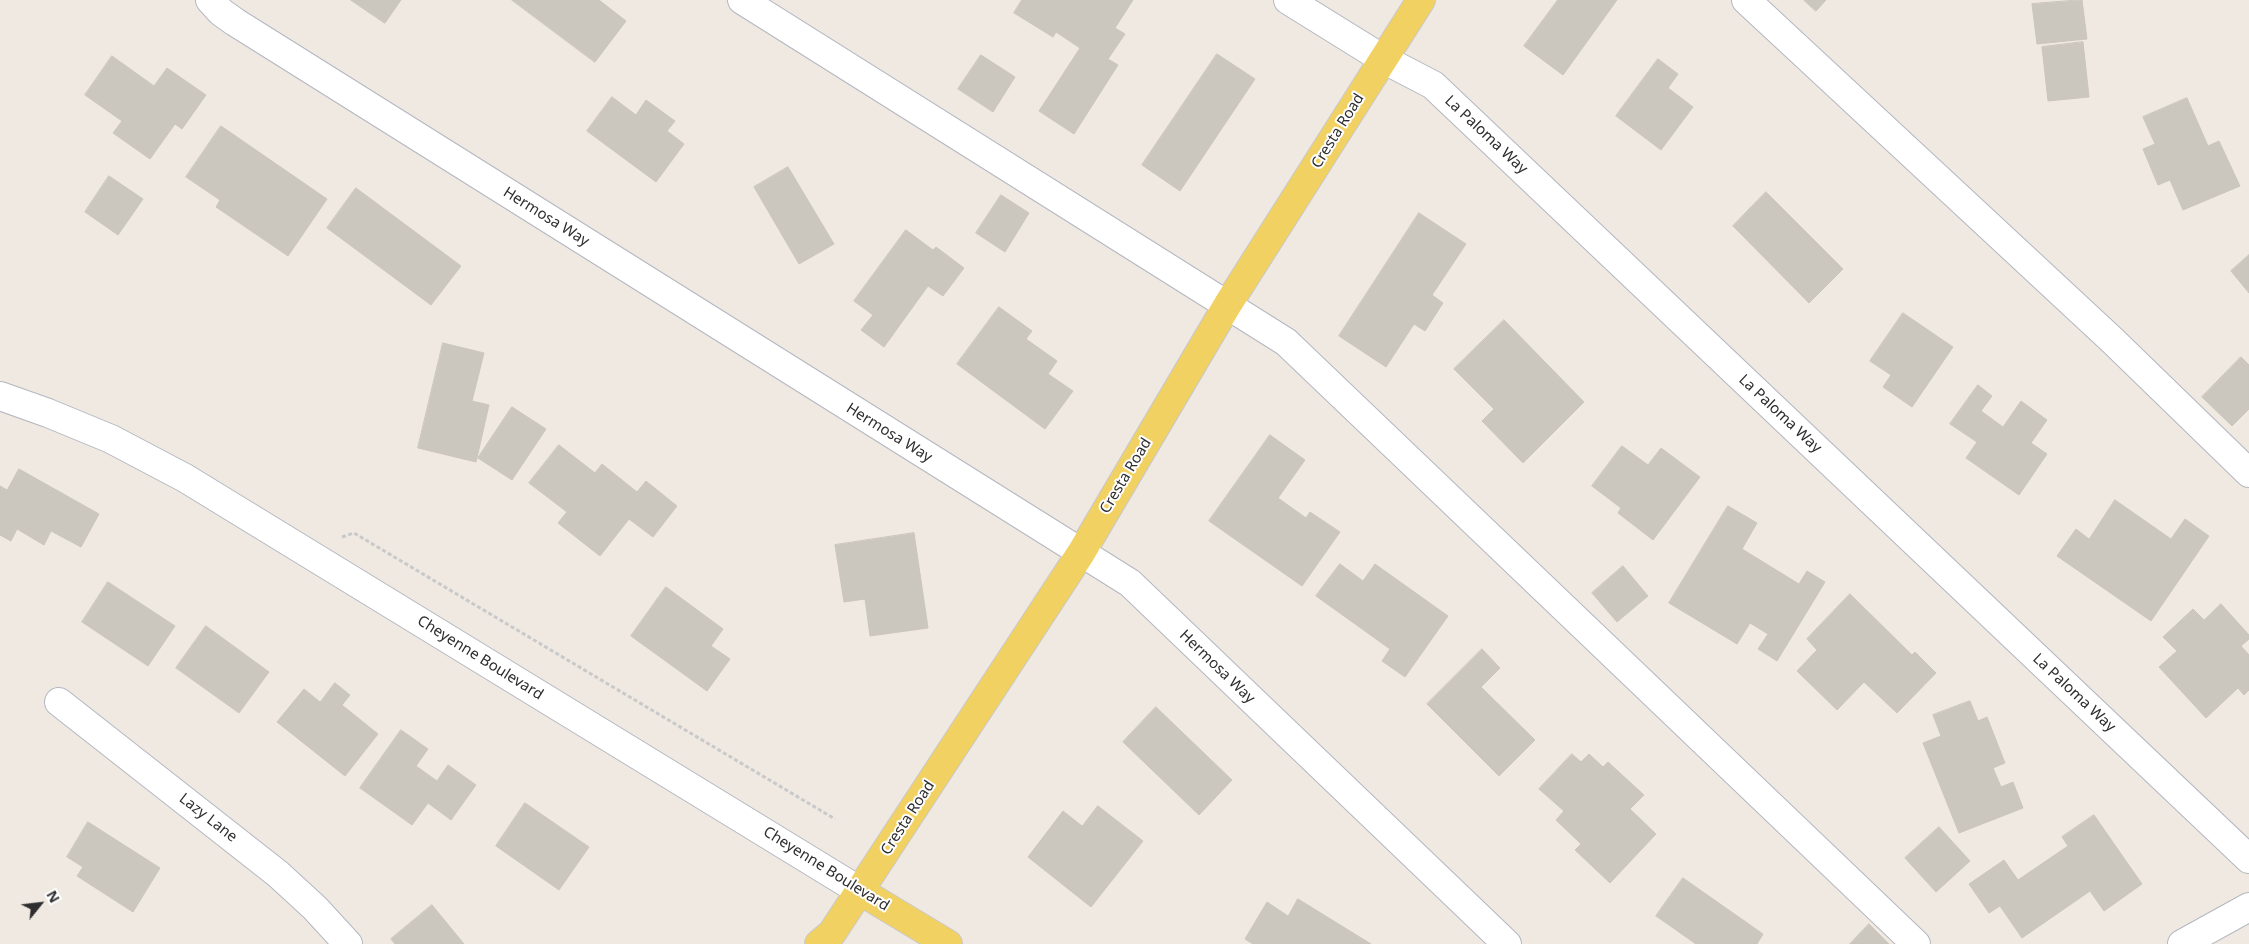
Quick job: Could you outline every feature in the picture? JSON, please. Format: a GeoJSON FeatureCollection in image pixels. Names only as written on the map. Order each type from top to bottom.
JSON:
{"type":"FeatureCollection","features":[{"type":"Feature","properties":{"kind":"main road","name":"Cresta Road"},"geometry":{"type":"LineString","coordinates":[[819,944],[832,933],[1081,553],[1228,304],[1421,0]]}},
{"type":"Feature","properties":{"kind":"main road","name":"Cheyenne Boulevard"},"geometry":{"type":"LineString","coordinates":[[860,891],[948,944]]}},
{"type":"Feature","properties":{"kind":"street","name":"Hermosa Way"},"geometry":{"type":"LineString","coordinates":[[210,0],[221,12],[243,27],[1130,584],[1507,944]]}},
{"type":"Feature","properties":{"kind":"street"},"geometry":{"type":"LineString","coordinates":[[742,0],[1286,342],[1916,944]]}},
{"type":"Feature","properties":{"kind":"street","name":"La Paloma Way"},"geometry":{"type":"LineString","coordinates":[[1288,0],[1383,59],[1433,85],[2249,859]]}},
{"type":"Feature","properties":{"kind":"street"},"geometry":{"type":"LineString","coordinates":[[1746,0],[2112,340],[2249,473]]}},
{"type":"Feature","properties":{"kind":"street","name":"Cheyenne Boulevard"},"geometry":{"type":"LineString","coordinates":[[0,396],[48,412],[111,439],[185,478],[860,891]]}},
{"type":"Feature","properties":{"kind":"street","name":"Lazy Lane"},"geometry":{"type":"LineString","coordinates":[[59,702],[278,874],[315,908],[348,944]]}},
{"type":"Feature","properties":{"kind":"street"},"geometry":{"type":"LineString","coordinates":[[2182,944],[2249,908]]}},
{"type":"Feature","properties":{"kind":"path"},"geometry":{"type":"LineString","coordinates":[[307,551],[354,533],[835,819]]}},
{"type":"Feature","properties":{"kind":"building"},"geometry":{"type":"Polygon","coordinates":[[[351,0],[401,0],[385,23],[351,0]]]}},
{"type":"Feature","properties":{"kind":"building"},"geometry":{"type":"Polygon","coordinates":[[[512,0],[599,0],[626,21],[595,62],[512,0]]]}},
{"type":"Feature","properties":{"kind":"building"},"geometry":{"type":"Polygon","coordinates":[[[1022,0],[1133,0],[1115,28],[1125,34],[1108,59],[1118,65],[1074,134],[1039,111],[1080,48],[1056,32],[1053,37],[1014,13],[1022,0]]]}},
{"type":"Feature","properties":{"kind":"building"},"geometry":{"type":"Polygon","coordinates":[[[1558,0],[1617,0],[1563,75],[1524,46],[1558,0]]]}},
{"type":"Feature","properties":{"kind":"building"},"geometry":{"type":"Polygon","coordinates":[[[1804,0],[1826,0],[1816,11],[1804,0]]]}},
{"type":"Feature","properties":{"kind":"building"},"geometry":{"type":"Polygon","coordinates":[[[2082,0],[2087,39],[2037,44],[2032,4],[2082,0]]]}},
{"type":"Feature","properties":{"kind":"building"},"geometry":{"type":"Polygon","coordinates":[[[2083,42],[2089,97],[2048,101],[2042,47],[2083,42]]]}},
{"type":"Feature","properties":{"kind":"building"},"geometry":{"type":"Polygon","coordinates":[[[1217,54],[1255,79],[1180,191],[1142,165],[1217,54]]]}},
{"type":"Feature","properties":{"kind":"building"},"geometry":{"type":"Polygon","coordinates":[[[981,55],[1015,77],[993,112],[958,89],[981,55]]]}},
{"type":"Feature","properties":{"kind":"building"},"geometry":{"type":"Polygon","coordinates":[[[112,56],[154,86],[167,68],[206,95],[182,129],[175,124],[150,159],[113,133],[122,121],[85,95],[112,56]]]}},
{"type":"Feature","properties":{"kind":"building"},"geometry":{"type":"Polygon","coordinates":[[[1658,59],[1678,74],[1668,88],[1693,107],[1661,150],[1616,116],[1658,59]]]}},
{"type":"Feature","properties":{"kind":"building"},"geometry":{"type":"Polygon","coordinates":[[[612,97],[636,115],[646,100],[675,121],[667,131],[684,144],[656,182],[587,131],[612,97]]]}},
{"type":"Feature","properties":{"kind":"building"},"geometry":{"type":"Polygon","coordinates":[[[2187,98],[2208,146],[2219,141],[2240,186],[2183,210],[2170,180],[2158,185],[2143,149],[2155,144],[2143,117],[2187,98]]]}},
{"type":"Feature","properties":{"kind":"building"},"geometry":{"type":"Polygon","coordinates":[[[221,126],[327,199],[288,256],[216,207],[220,200],[186,177],[221,126]]]}},
{"type":"Feature","properties":{"kind":"building"},"geometry":{"type":"Polygon","coordinates":[[[788,167],[834,244],[799,264],[754,187],[788,167]]]}},
{"type":"Feature","properties":{"kind":"building"},"geometry":{"type":"Polygon","coordinates":[[[109,176],[143,199],[118,235],[85,212],[109,176]]]}},
{"type":"Feature","properties":{"kind":"building"},"geometry":{"type":"Polygon","coordinates":[[[356,188],[461,266],[431,305],[327,228],[356,188]]]}},
{"type":"Feature","properties":{"kind":"building"},"geometry":{"type":"Polygon","coordinates":[[[1766,192],[1843,269],[1809,303],[1733,226],[1766,192]]]}},
{"type":"Feature","properties":{"kind":"building"},"geometry":{"type":"Polygon","coordinates":[[[1001,195],[1029,213],[1005,252],[976,233],[1001,195]]]}},
{"type":"Feature","properties":{"kind":"building"},"geometry":{"type":"Polygon","coordinates":[[[1419,213],[1466,244],[1432,295],[1443,303],[1425,331],[1414,324],[1386,367],[1339,336],[1419,213]]]}},
{"type":"Feature","properties":{"kind":"building"},"geometry":{"type":"Polygon","coordinates":[[[906,230],[933,250],[936,247],[964,268],[943,296],[928,286],[884,347],[861,330],[873,315],[854,301],[906,230]]]}},
{"type":"Feature","properties":{"kind":"building"},"geometry":{"type":"Polygon","coordinates":[[[2249,255],[2249,293],[2231,271],[2249,255]]]}},
{"type":"Feature","properties":{"kind":"building"},"geometry":{"type":"Polygon","coordinates":[[[999,307],[1032,331],[1026,339],[1057,361],[1048,374],[1073,391],[1045,429],[957,364],[999,307]]]}},
{"type":"Feature","properties":{"kind":"building"},"geometry":{"type":"Polygon","coordinates":[[[1903,313],[1953,347],[1912,407],[1883,387],[1891,375],[1870,361],[1903,313]]]}},
{"type":"Feature","properties":{"kind":"building"},"geometry":{"type":"Polygon","coordinates":[[[1504,320],[1584,402],[1523,463],[1482,421],[1494,409],[1454,369],[1504,320]]]}},
{"type":"Feature","properties":{"kind":"building"},"geometry":{"type":"Polygon","coordinates":[[[443,343],[484,353],[472,401],[489,405],[476,462],[418,448],[443,343]]]}},
{"type":"Feature","properties":{"kind":"building"},"geometry":{"type":"Polygon","coordinates":[[[2241,357],[2249,365],[2249,409],[2232,426],[2202,397],[2241,357]]]}},
{"type":"Feature","properties":{"kind":"building"},"geometry":{"type":"Polygon","coordinates":[[[1978,385],[1992,396],[1981,411],[2003,427],[2021,401],[2047,420],[2031,443],[2047,454],[2019,495],[1966,458],[1977,442],[1950,424],[1978,385]]]}},
{"type":"Feature","properties":{"kind":"building"},"geometry":{"type":"Polygon","coordinates":[[[512,407],[546,429],[512,480],[478,458],[512,407]]]}},
{"type":"Feature","properties":{"kind":"building"},"geometry":{"type":"Polygon","coordinates":[[[1270,435],[1305,460],[1278,498],[1306,518],[1310,512],[1340,532],[1302,586],[1209,521],[1270,435]]]}},
{"type":"Feature","properties":{"kind":"building"},"geometry":{"type":"Polygon","coordinates":[[[559,445],[595,473],[602,464],[637,492],[646,481],[677,506],[653,537],[629,519],[600,556],[558,523],[567,512],[529,483],[559,445]]]}},
{"type":"Feature","properties":{"kind":"building"},"geometry":{"type":"Polygon","coordinates":[[[1622,446],[1648,465],[1661,448],[1700,477],[1653,540],[1618,513],[1621,508],[1592,486],[1622,446]]]}},
{"type":"Feature","properties":{"kind":"building"},"geometry":{"type":"Polygon","coordinates":[[[19,469],[99,514],[81,547],[51,531],[44,545],[17,529],[11,541],[0,535],[0,486],[7,490],[19,469]]]}},
{"type":"Feature","properties":{"kind":"building"},"geometry":{"type":"Polygon","coordinates":[[[2115,500],[2171,539],[2185,519],[2209,536],[2151,621],[2057,556],[2076,529],[2089,539],[2115,500]]]}},
{"type":"Feature","properties":{"kind":"building"},"geometry":{"type":"Polygon","coordinates":[[[1728,506],[1757,523],[1742,549],[1799,584],[1807,571],[1825,582],[1777,661],[1758,649],[1768,634],[1750,623],[1737,644],[1669,603],[1728,506]]]}},
{"type":"Feature","properties":{"kind":"building"},"geometry":{"type":"Polygon","coordinates":[[[914,533],[928,628],[870,636],[865,599],[844,602],[835,545],[914,533]]]}},
{"type":"Feature","properties":{"kind":"building"},"geometry":{"type":"Polygon","coordinates":[[[1340,564],[1363,581],[1375,564],[1448,616],[1405,677],[1382,661],[1390,649],[1316,596],[1340,564]]]}},
{"type":"Feature","properties":{"kind":"building"},"geometry":{"type":"Polygon","coordinates":[[[1623,566],[1648,596],[1617,622],[1592,593],[1623,566]]]}},
{"type":"Feature","properties":{"kind":"building"},"geometry":{"type":"Polygon","coordinates":[[[108,582],[175,626],[148,666],[82,622],[108,582]]]}},
{"type":"Feature","properties":{"kind":"building"},"geometry":{"type":"Polygon","coordinates":[[[666,587],[723,629],[711,646],[730,659],[707,691],[631,636],[666,587]]]}},
{"type":"Feature","properties":{"kind":"building"},"geometry":{"type":"Polygon","coordinates":[[[1850,594],[1912,655],[1915,652],[1936,673],[1897,713],[1864,682],[1837,710],[1797,671],[1817,650],[1807,639],[1850,594]]]}},
{"type":"Feature","properties":{"kind":"building"},"geometry":{"type":"Polygon","coordinates":[[[2221,604],[2249,635],[2249,639],[2241,646],[2249,655],[2249,690],[2244,695],[2238,688],[2206,718],[2159,667],[2177,651],[2163,637],[2193,609],[2204,620],[2221,604]]]}},
{"type":"Feature","properties":{"kind":"building"},"geometry":{"type":"Polygon","coordinates":[[[206,626],[269,672],[239,713],[176,668],[206,626]]]}},
{"type":"Feature","properties":{"kind":"building"},"geometry":{"type":"Polygon","coordinates":[[[1482,649],[1500,668],[1481,687],[1535,740],[1499,776],[1427,704],[1482,649]]]}},
{"type":"Feature","properties":{"kind":"building"},"geometry":{"type":"Polygon","coordinates":[[[335,683],[350,695],[342,705],[378,734],[345,776],[277,722],[304,689],[320,702],[335,683]]]}},
{"type":"Feature","properties":{"kind":"building"},"geometry":{"type":"Polygon","coordinates":[[[1970,701],[1978,721],[1987,717],[2005,763],[1993,768],[2001,787],[2013,782],[2023,808],[1959,833],[1923,743],[1941,736],[1933,715],[1970,701]]]}},
{"type":"Feature","properties":{"kind":"building"},"geometry":{"type":"Polygon","coordinates":[[[1156,707],[1232,780],[1199,815],[1123,742],[1156,707]]]}},
{"type":"Feature","properties":{"kind":"building"},"geometry":{"type":"Polygon","coordinates":[[[401,730],[428,749],[416,766],[437,781],[448,765],[476,785],[451,820],[428,803],[412,825],[360,788],[401,730]]]}},
{"type":"Feature","properties":{"kind":"building"},"geometry":{"type":"Polygon","coordinates":[[[1572,754],[1581,762],[1589,754],[1603,767],[1608,762],[1644,795],[1630,809],[1656,834],[1610,883],[1575,850],[1581,844],[1556,820],[1564,811],[1539,789],[1572,754]]]}},
{"type":"Feature","properties":{"kind":"building"},"geometry":{"type":"Polygon","coordinates":[[[525,803],[589,847],[559,890],[496,846],[525,803]]]}},
{"type":"Feature","properties":{"kind":"building"},"geometry":{"type":"Polygon","coordinates":[[[1098,806],[1143,841],[1091,907],[1028,857],[1063,811],[1082,826],[1098,806]]]}},
{"type":"Feature","properties":{"kind":"building"},"geometry":{"type":"Polygon","coordinates":[[[2094,815],[2142,884],[2104,911],[2090,891],[2022,938],[2000,906],[1989,913],[1969,884],[2004,860],[2018,880],[2068,846],[2062,837],[2094,815]]]}},
{"type":"Feature","properties":{"kind":"building"},"geometry":{"type":"Polygon","coordinates":[[[88,822],[160,868],[133,912],[77,876],[83,867],[67,857],[88,822]]]}},
{"type":"Feature","properties":{"kind":"building"},"geometry":{"type":"Polygon","coordinates":[[[1939,827],[1970,861],[1936,892],[1905,858],[1939,827]]]}},
{"type":"Feature","properties":{"kind":"building"},"geometry":{"type":"Polygon","coordinates":[[[1683,878],[1763,934],[1757,944],[1696,944],[1656,916],[1683,878]]]}},
{"type":"Feature","properties":{"kind":"building"},"geometry":{"type":"Polygon","coordinates":[[[1298,899],[1371,944],[1253,944],[1245,939],[1267,902],[1288,916],[1298,899]]]}},
{"type":"Feature","properties":{"kind":"building"},"geometry":{"type":"Polygon","coordinates":[[[432,905],[464,944],[395,944],[391,939],[432,905]]]}},
{"type":"Feature","properties":{"kind":"building"},"geometry":{"type":"Polygon","coordinates":[[[1869,924],[1889,944],[1850,944],[1869,924]]]}}]}
